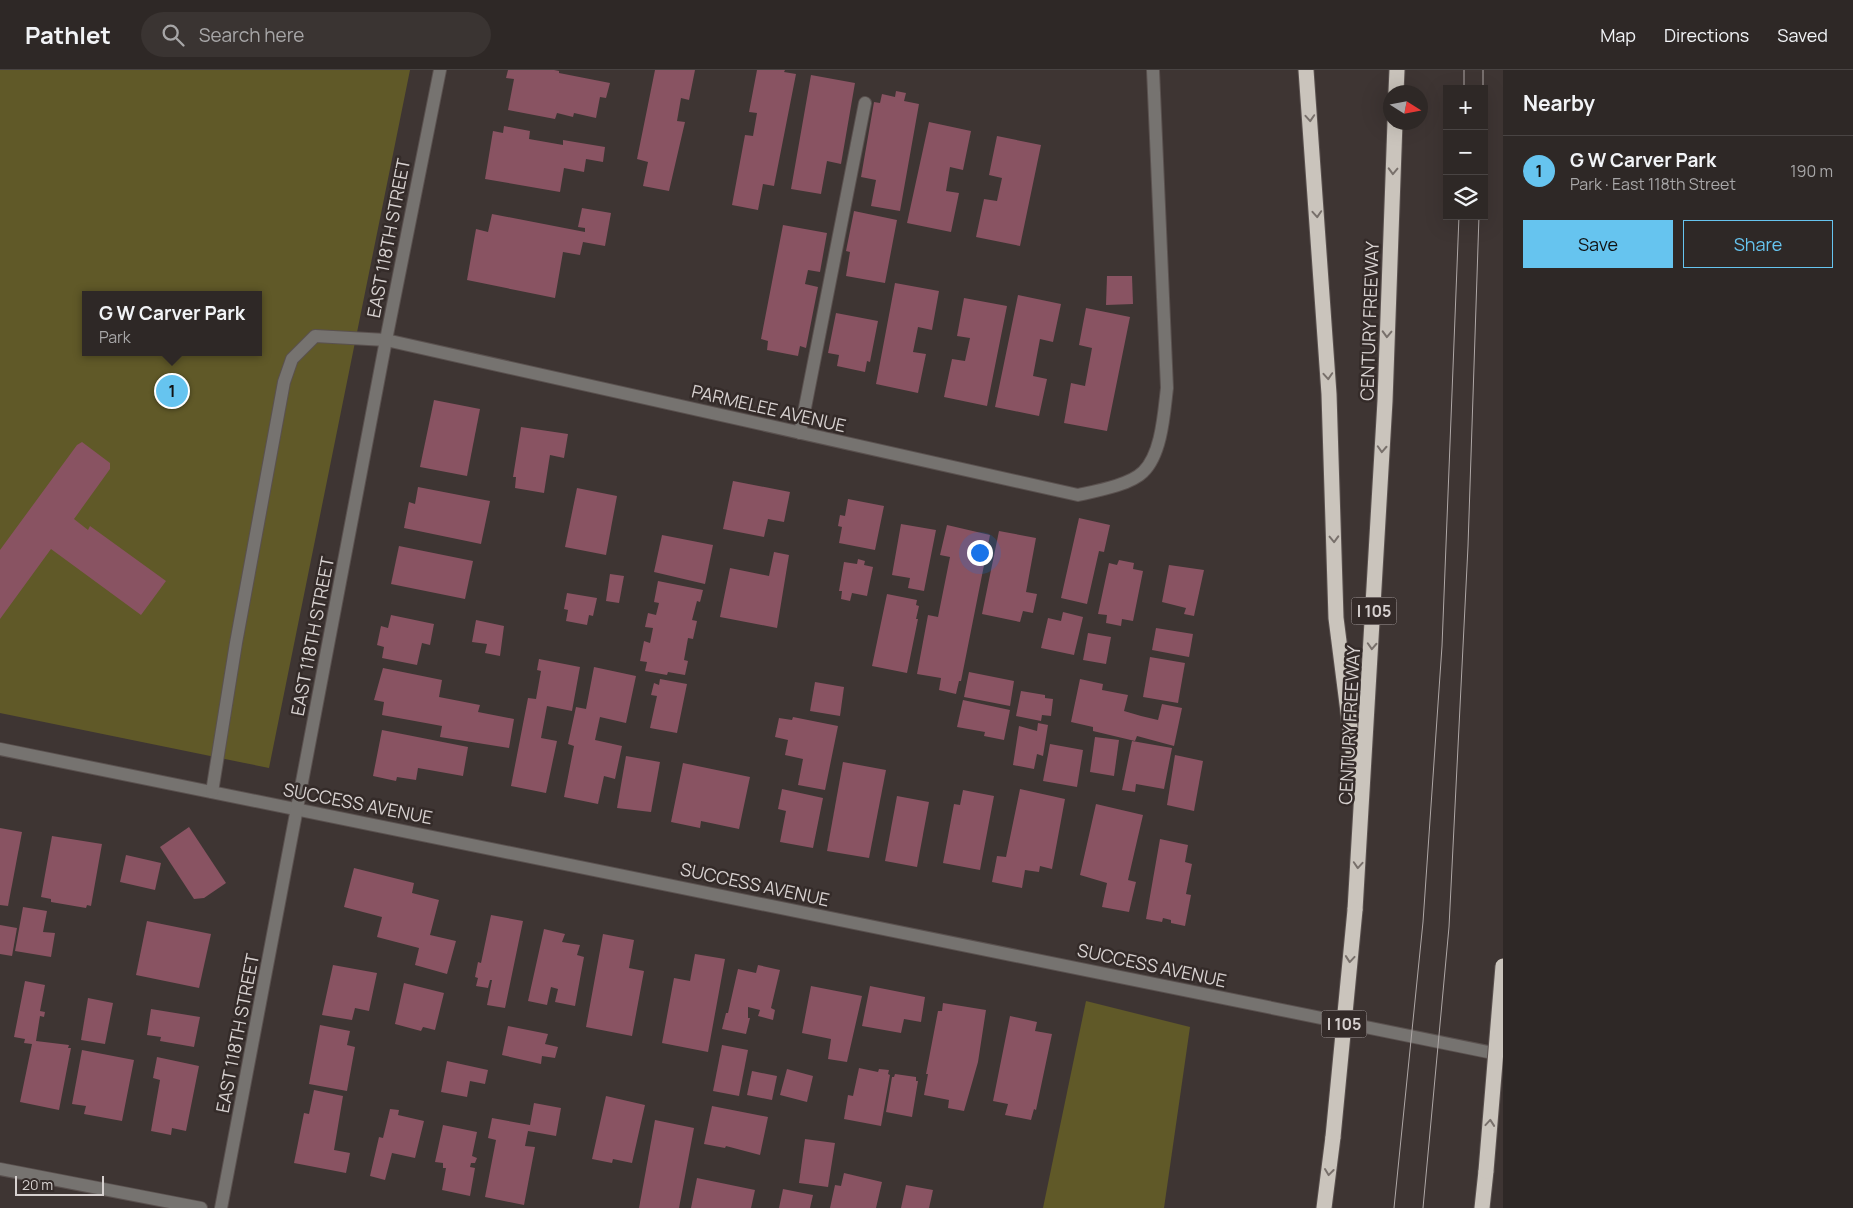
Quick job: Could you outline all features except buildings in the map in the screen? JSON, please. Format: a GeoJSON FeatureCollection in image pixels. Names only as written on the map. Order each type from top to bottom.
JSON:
{"type":"FeatureCollection","features":[{"type":"Feature","properties":{"kind":"highway"},"geometry":{"type":"LineString","coordinates":[[1306,70],[1329,394],[1336,618],[1362,820]]}},
{"type":"Feature","properties":{"kind":"highway"},"geometry":{"type":"LineString","coordinates":[[1396,85],[1397,70]]}},
{"type":"Feature","properties":{"kind":"highway","name":"CENTURY FREEWAY"},"geometry":{"type":"LineString","coordinates":[[1324,1208],[1333,1137],[1362,820],[1385,400],[1395,130]]}},
{"type":"Feature","properties":{"kind":"highway"},"geometry":{"type":"LineString","coordinates":[[1482,1208],[1503,966]]}},
{"type":"Feature","properties":{"kind":"street","name":"EAST 118TH STREET"},"geometry":{"type":"LineString","coordinates":[[221,1208],[386,340],[440,70]]}},
{"type":"Feature","properties":{"kind":"street","name":"PARMELEE AVENUE"},"geometry":{"type":"LineString","coordinates":[[212,792],[238,634],[284,382],[292,359],[315,336],[386,340],[1078,495],[1111,488],[1143,472],[1154,453],[1163,426],[1167,388],[1153,70]]}},
{"type":"Feature","properties":{"kind":"street"},"geometry":{"type":"LineString","coordinates":[[800,433],[865,103]]}},
{"type":"Feature","properties":{"kind":"street","name":"SUCCESS AVENUE"},"geometry":{"type":"LineString","coordinates":[[0,749],[298,808],[1503,1055]]}},
{"type":"Feature","properties":{"kind":"street"},"geometry":{"type":"LineString","coordinates":[[0,1169],[202,1208]]}},
{"type":"Feature","properties":{"kind":"shaded area"},"geometry":{"type":"Polygon","coordinates":[[[0,70],[410,70],[269,768],[0,713],[0,70]]]}},
{"type":"Feature","properties":{"kind":"shaded area"},"geometry":{"type":"Polygon","coordinates":[[[1086,1001],[1190,1027],[1164,1208],[1043,1208],[1086,1001]]]}},
{"type":"Feature","properties":{"kind":"tram line"},"geometry":{"type":"LineString","coordinates":[[1464,70],[1464,85]]}},
{"type":"Feature","properties":{"kind":"tram line"},"geometry":{"type":"LineString","coordinates":[[1483,70],[1483,85]]}},
{"type":"Feature","properties":{"kind":"tram line"},"geometry":{"type":"LineString","coordinates":[[1394,1208],[1423,922],[1442,646],[1459,220]]}},
{"type":"Feature","properties":{"kind":"tram line"},"geometry":{"type":"LineString","coordinates":[[1423,1208],[1449,927],[1468,546],[1479,220]]}},
{"type":"Feature","properties":{"kind":"place","name":"G W Carver Park"},"geometry":{"type":"Point","coordinates":[172,391]}}]}
